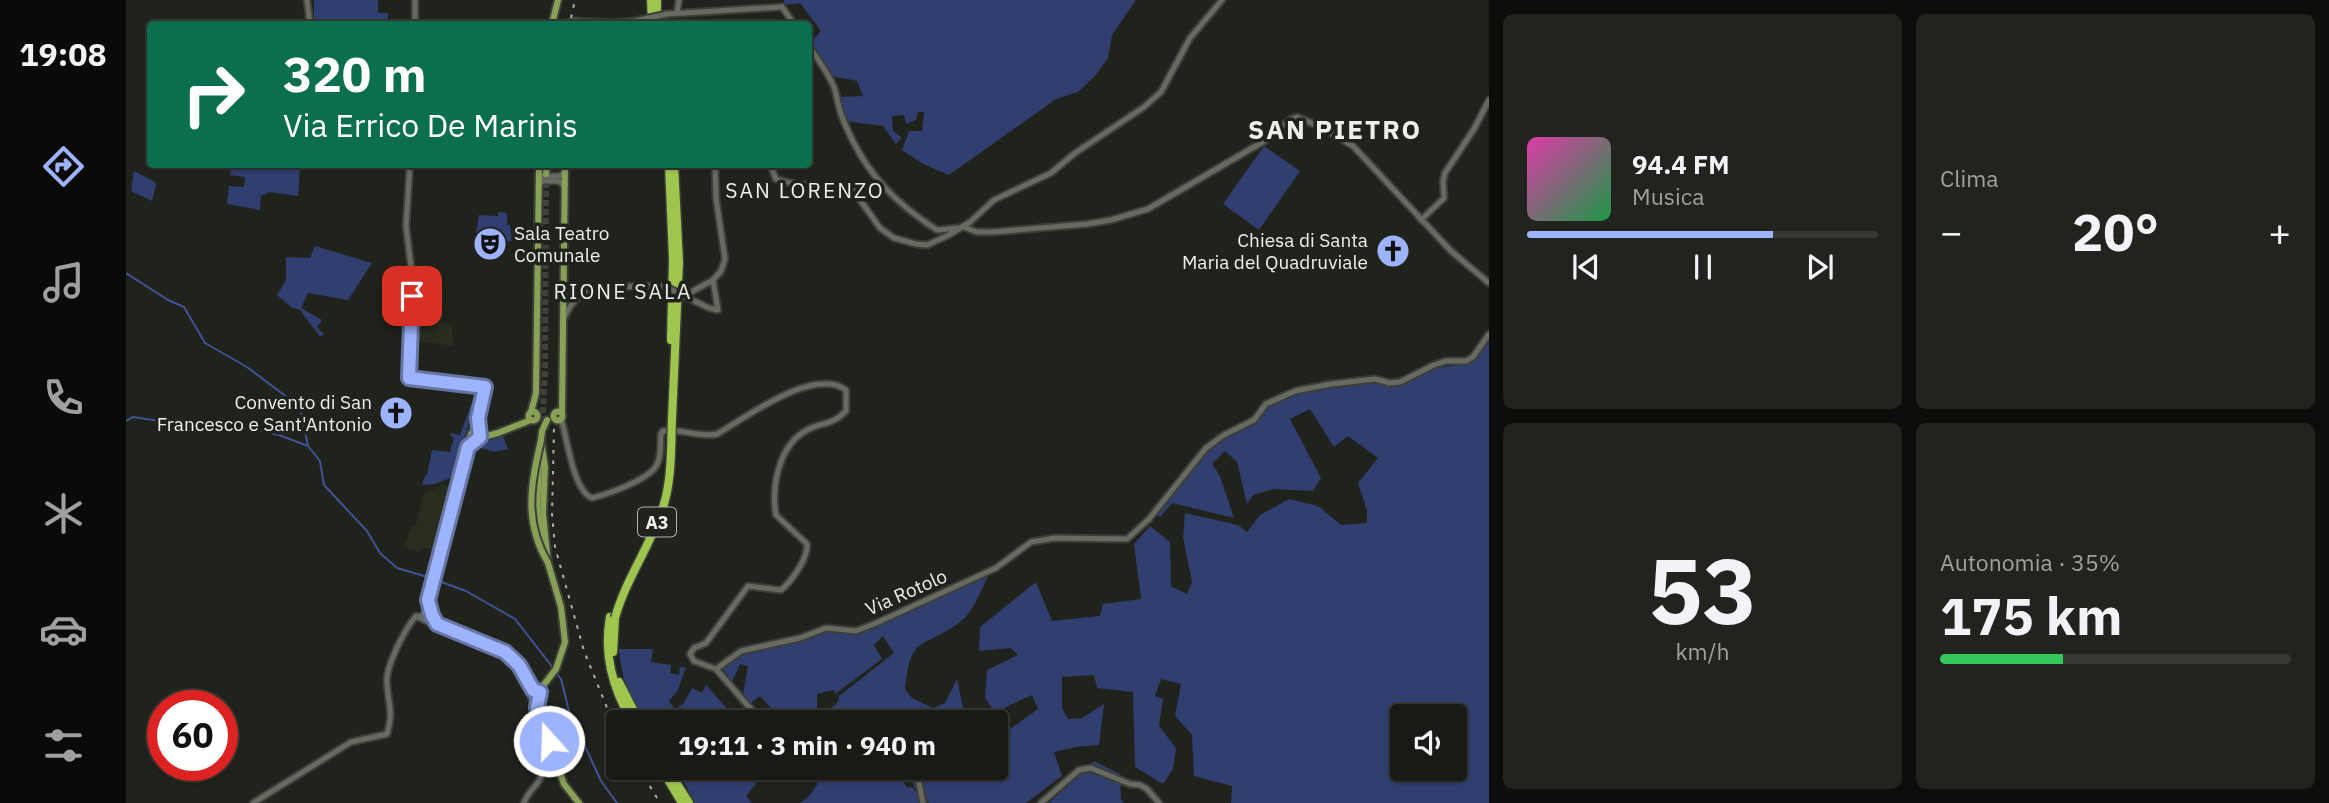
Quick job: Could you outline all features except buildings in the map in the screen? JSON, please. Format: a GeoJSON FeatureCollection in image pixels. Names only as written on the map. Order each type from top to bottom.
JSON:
{"type":"FeatureCollection","features":[{"type":"Feature","properties":{"kind":"highway"},"geometry":{"type":"LineString","coordinates":[[651,0],[652,21]]}},
{"type":"Feature","properties":{"kind":"highway"},"geometry":{"type":"LineString","coordinates":[[657,0],[658,21]]}},
{"type":"Feature","properties":{"kind":"highway","name":"A3"},"geometry":{"type":"LineString","coordinates":[[626,710],[611,671],[607,641],[613,618],[664,503],[668,480],[673,259],[669,168]]}},
{"type":"Feature","properties":{"kind":"highway","name":"A3"},"geometry":{"type":"LineString","coordinates":[[670,418],[678,262],[674,168]]}},
{"type":"Feature","properties":{"kind":"highway","name":"A3"},"geometry":{"type":"LineString","coordinates":[[613,618],[613,648],[618,679],[633,710]]}},
{"type":"Feature","properties":{"kind":"highway"},"geometry":{"type":"LineString","coordinates":[[668,780],[682,803]]}},
{"type":"Feature","properties":{"kind":"highway"},"geometry":{"type":"LineString","coordinates":[[675,780],[689,803]]}},
{"type":"Feature","properties":{"kind":"main road"},"geometry":{"type":"LineString","coordinates":[[553,21],[558,0]]}},
{"type":"Feature","properties":{"kind":"main road"},"geometry":{"type":"LineString","coordinates":[[539,168],[537,384],[532,416],[542,431]]}},
{"type":"Feature","properties":{"kind":"main road"},"geometry":{"type":"LineString","coordinates":[[546,174],[547,168]]}},
{"type":"Feature","properties":{"kind":"main road"},"geometry":{"type":"LineString","coordinates":[[558,416],[564,319],[565,168]]}},
{"type":"Feature","properties":{"kind":"main road"},"geometry":{"type":"LineString","coordinates":[[532,416],[547,420],[558,416]]}},
{"type":"Feature","properties":{"kind":"main road"},"geometry":{"type":"LineString","coordinates":[[558,416],[532,416],[513,428],[488,436],[476,436],[468,447],[428,600],[437,624],[510,656],[519,665],[535,694],[537,708],[564,784],[579,803]]}},
{"type":"Feature","properties":{"kind":"main road"},"geometry":{"type":"LineString","coordinates":[[547,420],[533,469],[531,509],[538,546],[548,563]]}},
{"type":"Feature","properties":{"kind":"main road"},"geometry":{"type":"LineString","coordinates":[[541,440],[545,467],[542,513],[548,563]]}},
{"type":"Feature","properties":{"kind":"main road"},"geometry":{"type":"LineString","coordinates":[[535,694],[556,669],[565,642],[561,607],[539,529],[539,464]]}},
{"type":"Feature","properties":{"kind":"street"},"geometry":{"type":"LineString","coordinates":[[307,0],[308,21]]}},
{"type":"Feature","properties":{"kind":"street"},"geometry":{"type":"LineString","coordinates":[[415,0],[415,21]]}},
{"type":"Feature","properties":{"kind":"street"},"geometry":{"type":"LineString","coordinates":[[677,13],[679,0]]}},
{"type":"Feature","properties":{"kind":"street"},"geometry":{"type":"LineString","coordinates":[[782,0],[782,8],[792,21]]}},
{"type":"Feature","properties":{"kind":"street"},"geometry":{"type":"LineString","coordinates":[[772,168],[776,179],[782,181],[808,187],[853,190],[885,233],[905,242],[927,244],[964,227],[986,206],[1051,173],[1161,92],[1190,38],[1222,0]]}},
{"type":"Feature","properties":{"kind":"street"},"geometry":{"type":"LineString","coordinates":[[635,21],[677,13],[782,8]]}},
{"type":"Feature","properties":{"kind":"street"},"geometry":{"type":"LineString","coordinates":[[812,51],[825,69],[841,113],[870,172],[889,194],[937,230],[964,227],[977,232],[993,232],[1087,224],[1148,209],[1266,140],[1297,117],[1323,128],[1353,146],[1451,251],[1489,283]]}},
{"type":"Feature","properties":{"kind":"street"},"geometry":{"type":"LineString","coordinates":[[1422,220],[1444,198],[1445,173],[1489,100]]}},
{"type":"Feature","properties":{"kind":"street"},"geometry":{"type":"LineString","coordinates":[[410,168],[406,226],[412,267],[409,378],[485,387],[476,436]]}},
{"type":"Feature","properties":{"kind":"street"},"geometry":{"type":"LineString","coordinates":[[539,168],[544,177],[560,176],[564,168]]}},
{"type":"Feature","properties":{"kind":"street"},"geometry":{"type":"LineString","coordinates":[[684,296],[713,280],[721,271],[725,259],[716,198],[715,168]]}},
{"type":"Feature","properties":{"kind":"street"},"geometry":{"type":"LineString","coordinates":[[538,186],[545,181],[559,181],[565,187]]}},
{"type":"Feature","properties":{"kind":"street"},"geometry":{"type":"LineString","coordinates":[[564,319],[574,302],[592,289],[666,287],[718,310],[713,280]]}},
{"type":"Feature","properties":{"kind":"street"},"geometry":{"type":"LineString","coordinates":[[563,298],[574,302]]}},
{"type":"Feature","properties":{"kind":"street","name":"Via Rotolo"},"geometry":{"type":"LineString","coordinates":[[716,669],[741,651],[800,638],[826,628],[856,631],[867,627],[996,568],[1031,542],[1055,538],[1127,539],[1149,519],[1206,448],[1224,435],[1254,420],[1266,404],[1295,391],[1331,384],[1375,379],[1391,383],[1401,382],[1446,361],[1466,361],[1489,334]]}},
{"type":"Feature","properties":{"kind":"street"},"geometry":{"type":"LineString","coordinates":[[558,416],[582,491],[592,498],[648,474],[657,465],[660,444],[668,437],[687,433],[709,436],[717,434],[780,396],[804,388],[840,386],[846,390],[846,411],[833,423],[810,428],[802,433],[786,450],[776,481],[776,515],[804,538],[808,549],[785,587],[776,590],[748,586],[706,643],[690,654],[694,661],[716,669],[752,710]]}},
{"type":"Feature","properties":{"kind":"street"},"geometry":{"type":"LineString","coordinates":[[253,803],[351,742],[387,734],[392,719],[387,684],[389,665],[413,619],[424,614],[428,600]]}},
{"type":"Feature","properties":{"kind":"street"},"geometry":{"type":"LineString","coordinates":[[419,617],[437,624]]}},
{"type":"Feature","properties":{"kind":"street"},"geometry":{"type":"LineString","coordinates":[[524,803],[540,779],[543,769],[546,757],[541,734],[544,728]]}},
{"type":"Feature","properties":{"kind":"street"},"geometry":{"type":"LineString","coordinates":[[1041,803],[1079,771],[1090,768],[1140,785],[1159,803]]}},
{"type":"Feature","properties":{"kind":"street"},"geometry":{"type":"LineString","coordinates":[[918,780],[923,803]]}},
{"type":"Feature","properties":{"kind":"shaded area"},"geometry":{"type":"Polygon","coordinates":[[[314,0],[378,0],[378,13],[388,13],[387,21],[314,21],[314,0]]]}},
{"type":"Feature","properties":{"kind":"shaded area"},"geometry":{"type":"Polygon","coordinates":[[[784,0],[1136,0],[1112,35],[1108,58],[1095,76],[1078,92],[1056,99],[949,175],[923,164],[902,150],[909,131],[922,131],[924,112],[918,112],[916,120],[906,124],[904,115],[892,116],[893,131],[902,138],[896,144],[883,126],[846,121],[839,97],[863,96],[857,81],[832,76],[812,46],[812,41],[821,31],[800,3],[784,5],[784,0]]]}},
{"type":"Feature","properties":{"kind":"shaded area"},"geometry":{"type":"Polygon","coordinates":[[[1264,146],[1300,171],[1259,230],[1223,204],[1264,146]]]}},
{"type":"Feature","properties":{"kind":"shaded area"},"geometry":{"type":"Polygon","coordinates":[[[300,168],[298,196],[269,192],[261,196],[260,210],[227,204],[229,186],[244,187],[245,177],[230,175],[231,169],[300,168]]]}},
{"type":"Feature","properties":{"kind":"shaded area"},"geometry":{"type":"Polygon","coordinates":[[[134,171],[155,182],[152,201],[131,191],[134,171]]]}},
{"type":"Feature","properties":{"kind":"shaded area"},"geometry":{"type":"Polygon","coordinates":[[[498,212],[507,213],[507,225],[510,225],[512,241],[496,242],[495,233],[476,234],[479,215],[498,216],[498,212]]]}},
{"type":"Feature","properties":{"kind":"shaded area"},"geometry":{"type":"Polygon","coordinates":[[[315,246],[372,263],[348,300],[308,293],[301,308],[322,320],[317,327],[324,334],[320,337],[300,310],[291,307],[277,295],[286,280],[286,257],[310,258],[315,246]]]}},
{"type":"Feature","properties":{"kind":"shaded area"},"geometry":{"type":"Polygon","coordinates":[[[437,281],[437,288],[443,289],[442,322],[452,323],[453,346],[412,340],[417,282],[437,281]]]}},
{"type":"Feature","properties":{"kind":"shaded area"},"geometry":{"type":"Polygon","coordinates":[[[1489,340],[1489,803],[1231,803],[1232,786],[1194,776],[1192,735],[1175,716],[1181,684],[1161,679],[1155,696],[1163,699],[1159,726],[1176,748],[1173,769],[1163,784],[1135,767],[1133,692],[1097,688],[1094,675],[1062,677],[1062,708],[1068,719],[1082,718],[1104,704],[1099,745],[1054,752],[1062,776],[1026,803],[929,803],[914,787],[912,780],[1008,780],[1008,730],[1038,709],[1032,695],[999,710],[994,710],[985,698],[987,670],[1018,655],[1011,648],[979,651],[980,627],[1036,582],[1052,621],[1100,616],[1103,604],[1141,599],[1134,544],[1150,526],[1170,542],[1171,586],[1187,594],[1192,582],[1183,537],[1185,513],[1238,525],[1247,532],[1260,515],[1289,499],[1318,506],[1341,525],[1367,523],[1367,510],[1358,483],[1378,458],[1348,436],[1334,447],[1310,409],[1290,419],[1321,478],[1313,491],[1274,489],[1253,495],[1247,504],[1237,462],[1225,451],[1212,464],[1220,476],[1234,518],[1172,503],[1160,517],[1157,515],[1209,450],[1256,423],[1268,407],[1296,394],[1375,383],[1401,385],[1435,368],[1468,364],[1476,359],[1489,340]]]}},
{"type":"Feature","properties":{"kind":"shaded area"},"geometry":{"type":"Polygon","coordinates":[[[475,393],[478,393],[453,477],[435,484],[422,485],[432,450],[450,452],[454,438],[450,436],[451,433],[460,435],[475,393]]]}},
{"type":"Feature","properties":{"kind":"shaded area"},"geometry":{"type":"Polygon","coordinates":[[[503,436],[508,449],[494,452],[474,446],[476,442],[503,436]]]}},
{"type":"Feature","properties":{"kind":"shaded area"},"geometry":{"type":"Polygon","coordinates":[[[444,485],[455,488],[440,552],[424,548],[419,552],[404,548],[411,527],[415,526],[424,493],[444,485]]]}},
{"type":"Feature","properties":{"kind":"shaded area"},"geometry":{"type":"Polygon","coordinates":[[[989,574],[977,600],[965,617],[915,650],[908,671],[905,689],[912,698],[933,708],[945,703],[957,679],[963,710],[832,710],[839,696],[894,653],[883,636],[874,645],[882,659],[835,694],[834,690],[817,694],[817,710],[772,710],[760,696],[750,704],[743,694],[748,666],[740,664],[732,682],[723,669],[743,654],[801,642],[827,631],[860,633],[989,574]]]}},
{"type":"Feature","properties":{"kind":"shaded area"},"geometry":{"type":"Polygon","coordinates":[[[619,649],[653,649],[651,662],[671,665],[670,673],[679,675],[680,667],[686,667],[678,690],[669,701],[675,710],[636,710],[626,687],[619,649]]]}},
{"type":"Feature","properties":{"kind":"shaded area"},"geometry":{"type":"Polygon","coordinates":[[[706,685],[728,710],[675,710],[684,703],[692,688],[702,693],[706,685]]]}},
{"type":"Feature","properties":{"kind":"shaded area"},"geometry":{"type":"Polygon","coordinates":[[[1094,761],[1120,774],[1121,799],[1124,803],[1049,803],[1094,761]]]}},
{"type":"Feature","properties":{"kind":"shaded area"},"geometry":{"type":"Polygon","coordinates":[[[682,780],[759,780],[746,796],[752,803],[693,803],[682,780]]]}},
{"type":"Feature","properties":{"kind":"shaded area"},"geometry":{"type":"Polygon","coordinates":[[[819,780],[903,780],[907,788],[912,787],[925,803],[800,803],[815,789],[819,780]]]}},
{"type":"Feature","properties":{"kind":"waterway"},"geometry":{"type":"LineString","coordinates":[[126,273],[184,307],[205,343],[247,367],[300,407],[308,446]]}},
{"type":"Feature","properties":{"kind":"waterway"},"geometry":{"type":"LineString","coordinates":[[126,421],[133,417],[179,424],[238,425],[279,435],[308,446],[320,461],[324,485],[367,531],[380,553],[397,568],[431,578]]}},
{"type":"Feature","properties":{"kind":"waterway"},"geometry":{"type":"LineString","coordinates":[[436,580],[466,591],[515,619],[554,669]]}},
{"type":"Feature","properties":{"kind":"waterway"},"geometry":{"type":"LineString","coordinates":[[557,674],[561,679],[569,711],[601,781],[617,803]]}},
{"type":"Feature","properties":{"kind":"tunnel"},"geometry":{"type":"LineString","coordinates":[[542,431],[546,176]]}},
{"type":"Feature","properties":{"kind":"railway"},"geometry":{"type":"LineString","coordinates":[[571,18],[575,0]]}},
{"type":"Feature","properties":{"kind":"railway"},"geometry":{"type":"LineString","coordinates":[[554,429],[552,514],[555,547],[584,651],[608,710]]}},
{"type":"Feature","properties":{"kind":"railway"},"geometry":{"type":"LineString","coordinates":[[646,780],[660,803]]}},
{"type":"Feature","properties":{"kind":"place","name":"Sala Teatro Comunale"},"geometry":{"type":"Point","coordinates":[490,244]}},
{"type":"Feature","properties":{"kind":"place","name":"Chiesa di Santa Maria del Quadruviale"},"geometry":{"type":"Point","coordinates":[1393,251]}},
{"type":"Feature","properties":{"kind":"place","name":"Convento di San Francesco e Sant'Antonio"},"geometry":{"type":"Point","coordinates":[396,413]}},
{"type":"Feature","properties":{"kind":"district","name":"SAN PIETRO"},"geometry":{"type":"Point","coordinates":[1335,129]}},
{"type":"Feature","properties":{"kind":"district","name":"SAN LORENZO"},"geometry":{"type":"Point","coordinates":[805,190]}},
{"type":"Feature","properties":{"kind":"district","name":"RIONE SALA"},"geometry":{"type":"Point","coordinates":[623,291]}},
{"type":"Feature","properties":{"kind":"route"},"geometry":{"type":"LineString","coordinates":[[412,296],[409,378],[485,387],[478,418],[480,437],[468,447],[428,600],[429,609],[437,624],[492,646],[514,659],[533,690],[540,692],[537,708],[549,741]]}}]}
